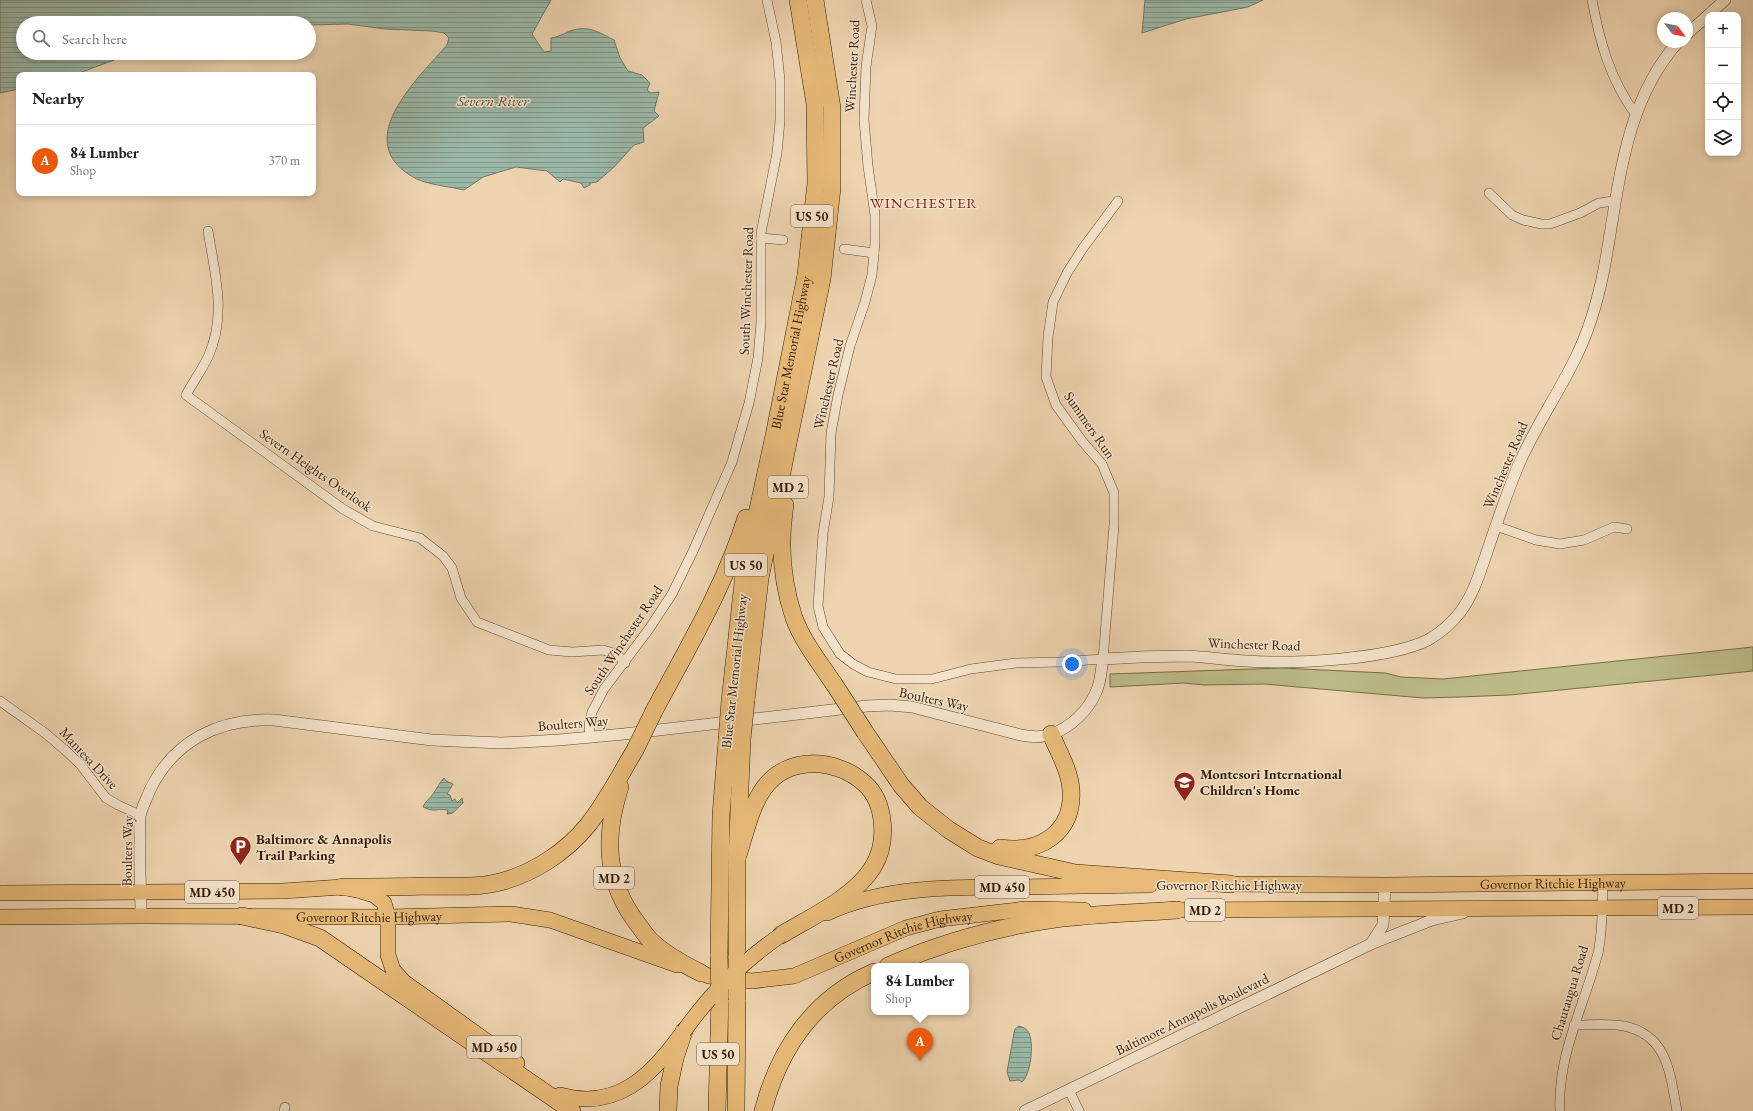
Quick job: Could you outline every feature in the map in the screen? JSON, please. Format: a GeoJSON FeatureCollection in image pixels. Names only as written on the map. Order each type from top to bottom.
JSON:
{"type":"FeatureCollection","features":[{"type":"Feature","properties":{"kind":"highway","name":"Blue Star Memorial Highway"},"geometry":{"type":"LineString","coordinates":[[717,1111],[720,997],[719,956],[721,815],[734,740],[738,701],[744,574],[775,431],[806,275],[816,183],[815,104],[798,0]]}},
{"type":"Feature","properties":{"kind":"highway","name":"Blue Star Memorial Highway"},"geometry":{"type":"LineString","coordinates":[[738,701],[760,578],[822,279],[832,188],[832,108],[815,0]]}},
{"type":"Feature","properties":{"kind":"highway","name":"MD 2"},"geometry":{"type":"LineString","coordinates":[[822,279],[783,520],[782,553],[786,588],[795,618],[808,646],[865,732],[901,785],[920,807],[949,830]]}},
{"type":"Feature","properties":{"kind":"highway","name":"MD 2"},"geometry":{"type":"LineString","coordinates":[[701,973],[681,963],[650,940],[626,908],[618,892],[612,871],[609,850],[610,825],[622,780],[635,750],[704,616],[740,539],[775,431]]}},
{"type":"Feature","properties":{"kind":"highway"},"geometry":{"type":"LineString","coordinates":[[949,830],[983,844],[1001,849],[1021,849],[1044,844],[1053,837],[1067,817],[1071,802],[1071,788],[1051,734]]}},
{"type":"Feature","properties":{"kind":"highway","name":"Blue Star Memorial Highway"},"geometry":{"type":"LineString","coordinates":[[734,740],[738,858],[736,1111]]}},
{"type":"Feature","properties":{"kind":"highway"},"geometry":{"type":"LineString","coordinates":[[342,888],[474,886],[499,882],[526,873],[557,854],[572,842],[588,825],[601,807],[635,750]]}},
{"type":"Feature","properties":{"kind":"highway"},"geometry":{"type":"LineString","coordinates":[[738,858],[755,805],[764,787],[778,774],[795,766],[814,763],[831,765],[848,772],[865,784],[877,801],[883,825],[882,845],[873,867],[859,884],[843,897],[781,935]]}},
{"type":"Feature","properties":{"kind":"highway"},"geometry":{"type":"LineString","coordinates":[[949,830],[978,848],[999,856],[1074,873],[1231,884]]}},
{"type":"Feature","properties":{"kind":"highway"},"geometry":{"type":"LineString","coordinates":[[896,963],[962,939],[1022,925],[1081,916],[1177,910]]}},
{"type":"Feature","properties":{"kind":"highway"},"geometry":{"type":"LineString","coordinates":[[242,916],[284,925],[320,938],[572,1111]]}},
{"type":"Feature","properties":{"kind":"highway"},"geometry":{"type":"LineString","coordinates":[[763,1111],[777,1069],[791,1042],[808,1021],[833,996],[871,973]]}},
{"type":"Feature","properties":{"kind":"highway"},"geometry":{"type":"LineString","coordinates":[[668,1111],[669,1086],[675,1058],[684,1031]]}},
{"type":"Feature","properties":{"kind":"main road","name":"Governor Ritchie Highway"},"geometry":{"type":"LineString","coordinates":[[684,1031],[712,995],[743,964],[759,950],[781,935],[840,908],[890,894],[939,888],[1231,884],[1385,885],[1753,881]]}},
{"type":"Feature","properties":{"kind":"main road","name":"Governor Ritchie Highway"},"geometry":{"type":"LineString","coordinates":[[0,893],[283,892],[342,888]]}},
{"type":"Feature","properties":{"kind":"main road","name":"MD 450"},"geometry":{"type":"LineString","coordinates":[[342,888],[374,895],[381,899],[384,903],[388,917],[388,955],[393,970],[404,982],[569,1101],[585,1107],[598,1108],[613,1106],[627,1099],[642,1085],[684,1031]]}},
{"type":"Feature","properties":{"kind":"main road","name":"Governor Ritchie Highway"},"geometry":{"type":"LineString","coordinates":[[0,917],[388,917],[511,914],[550,920],[709,976],[752,980],[794,976],[906,928],[940,919],[1026,909],[1177,910],[1753,907]]}},
{"type":"Feature","properties":{"kind":"street","name":"South Winchester Road"},"geometry":{"type":"LineString","coordinates":[[590,737],[589,725],[592,712],[604,689],[625,663],[672,594],[694,550],[732,462],[749,403],[758,358],[761,322],[760,238],[777,153],[780,114],[780,80],[776,42],[767,0]]}},
{"type":"Feature","properties":{"kind":"street","name":"Winchester Road"},"geometry":{"type":"LineString","coordinates":[[866,0],[872,26],[866,66],[864,120],[868,166],[875,215],[874,253],[872,275],[865,302],[850,346],[831,433],[829,497],[823,532],[818,606],[823,627],[840,654],[852,664],[868,672],[896,679],[932,678],[971,668],[1016,663],[1060,662],[1103,658],[1176,656],[1288,662],[1368,655],[1417,644],[1427,640],[1444,628],[1460,612],[1473,591],[1512,481],[1524,453],[1567,374],[1584,338],[1602,280],[1622,160],[1636,115],[1656,72],[1674,48]]}},
{"type":"Feature","properties":{"kind":"street"},"geometry":{"type":"LineString","coordinates":[[1592,0],[1597,31],[1608,64],[1625,100],[1636,115]]}},
{"type":"Feature","properties":{"kind":"street"},"geometry":{"type":"LineString","coordinates":[[1693,29],[1725,0]]}},
{"type":"Feature","properties":{"kind":"street"},"geometry":{"type":"LineString","coordinates":[[1489,193],[1512,215],[1523,220],[1541,224],[1550,224],[1580,213],[1599,203],[1614,201]]}},
{"type":"Feature","properties":{"kind":"street","name":"Summers Run"},"geometry":{"type":"LineString","coordinates":[[1103,658],[1114,525],[1114,493],[1102,464],[1082,441],[1056,405],[1046,376],[1048,337],[1053,302],[1067,273],[1083,248],[1118,201]]}},
{"type":"Feature","properties":{"kind":"street","name":"Severn Heights Overlook"},"geometry":{"type":"LineString","coordinates":[[208,231],[219,299],[216,332],[208,357],[186,395],[343,509],[372,526],[420,538],[443,556],[452,568],[461,598],[477,622],[549,650],[572,652],[603,650],[617,654],[625,663]]}},
{"type":"Feature","properties":{"kind":"street"},"geometry":{"type":"LineString","coordinates":[[760,238],[783,240]]}},
{"type":"Feature","properties":{"kind":"street"},"geometry":{"type":"LineString","coordinates":[[844,249],[874,253]]}},
{"type":"Feature","properties":{"kind":"street"},"geometry":{"type":"LineString","coordinates":[[1496,526],[1536,540],[1560,544],[1584,540],[1614,527],[1627,529]]}},
{"type":"Feature","properties":{"kind":"street","name":"Boulters Way"},"geometry":{"type":"LineString","coordinates":[[141,916],[140,815],[156,778],[168,762],[182,748],[198,737],[234,722],[255,719],[274,720],[459,742],[544,741],[867,706],[890,705],[912,707],[1020,735],[1037,737],[1051,734],[1076,719],[1091,703],[1097,691],[1103,658]]}},
{"type":"Feature","properties":{"kind":"street","name":"Manresa Drive"},"geometry":{"type":"LineString","coordinates":[[0,702],[46,733],[65,750],[80,764],[106,798],[140,815]]}},
{"type":"Feature","properties":{"kind":"street","name":"Chautaugua Road"},"geometry":{"type":"LineString","coordinates":[[1560,1111],[1563,1069],[1574,1025],[1598,952],[1603,883]]}},
{"type":"Feature","properties":{"kind":"street"},"geometry":{"type":"LineString","coordinates":[[1371,944],[1382,925],[1385,885]]}},
{"type":"Feature","properties":{"kind":"street","name":"Baltimore Annapolis Boulevard"},"geometry":{"type":"LineString","coordinates":[[1025,1111],[1371,944],[1432,920],[1485,909]]}},
{"type":"Feature","properties":{"kind":"street"},"geometry":{"type":"LineString","coordinates":[[1574,1025],[1623,1026],[1637,1030],[1650,1038],[1659,1047],[1666,1060],[1676,1111]]}},
{"type":"Feature","properties":{"kind":"street"},"geometry":{"type":"LineString","coordinates":[[1069,1090],[1079,1111]]}},
{"type":"Feature","properties":{"kind":"green space"},"geometry":{"type":"Polygon","coordinates":[[[1753,647],[1753,671],[1510,695],[1423,698],[1264,684],[1204,685],[1184,683],[1110,687],[1110,674],[1282,668],[1385,673],[1401,677],[1443,679],[1753,647]]]}},
{"type":"Feature","properties":{"kind":"water","name":"Severn River"},"geometry":{"type":"Polygon","coordinates":[[[0,0],[551,0],[532,34],[544,52],[551,51],[551,38],[578,29],[592,30],[614,40],[620,58],[628,71],[642,75],[650,83],[647,90],[651,93],[659,92],[654,111],[659,116],[643,128],[644,142],[634,145],[614,167],[597,182],[590,183],[590,185],[584,188],[581,183],[563,179],[560,182],[547,171],[516,167],[483,177],[464,190],[421,181],[413,177],[395,162],[388,147],[388,132],[393,116],[402,100],[425,69],[447,45],[449,38],[444,33],[432,31],[385,29],[348,24],[316,25],[316,16],[16,16],[16,60],[114,60],[82,72],[16,72],[16,90],[0,93],[0,0]]]}},
{"type":"Feature","properties":{"kind":"water"},"geometry":{"type":"Polygon","coordinates":[[[1145,0],[1263,0],[1248,7],[1186,19],[1142,33],[1145,0]]]}},
{"type":"Feature","properties":{"kind":"water"},"geometry":{"type":"Polygon","coordinates":[[[444,778],[446,781],[453,784],[447,794],[450,795],[452,801],[455,799],[457,803],[462,798],[463,803],[454,812],[449,814],[447,814],[448,810],[430,810],[423,807],[444,778]]]}},
{"type":"Feature","properties":{"kind":"water"},"geometry":{"type":"Polygon","coordinates":[[[1019,1026],[1025,1028],[1031,1038],[1031,1059],[1028,1073],[1022,1082],[1019,1080],[1010,1081],[1007,1072],[1015,1029],[1019,1026]]]}},
{"type":"Feature","properties":{"kind":"place","name":"Montesori International Children's Home"},"geometry":{"type":"Point","coordinates":[1185,802]}},
{"type":"Feature","properties":{"kind":"place","name":"Baltimore & Annapolis Trail Parking"},"geometry":{"type":"Point","coordinates":[240,866]}},
{"type":"Feature","properties":{"kind":"place","name":"84 Lumber"},"geometry":{"type":"Point","coordinates":[920,1061]}},
{"type":"Feature","properties":{"kind":"district","name":"WINCHESTER"},"geometry":{"type":"Point","coordinates":[924,203]}}]}
